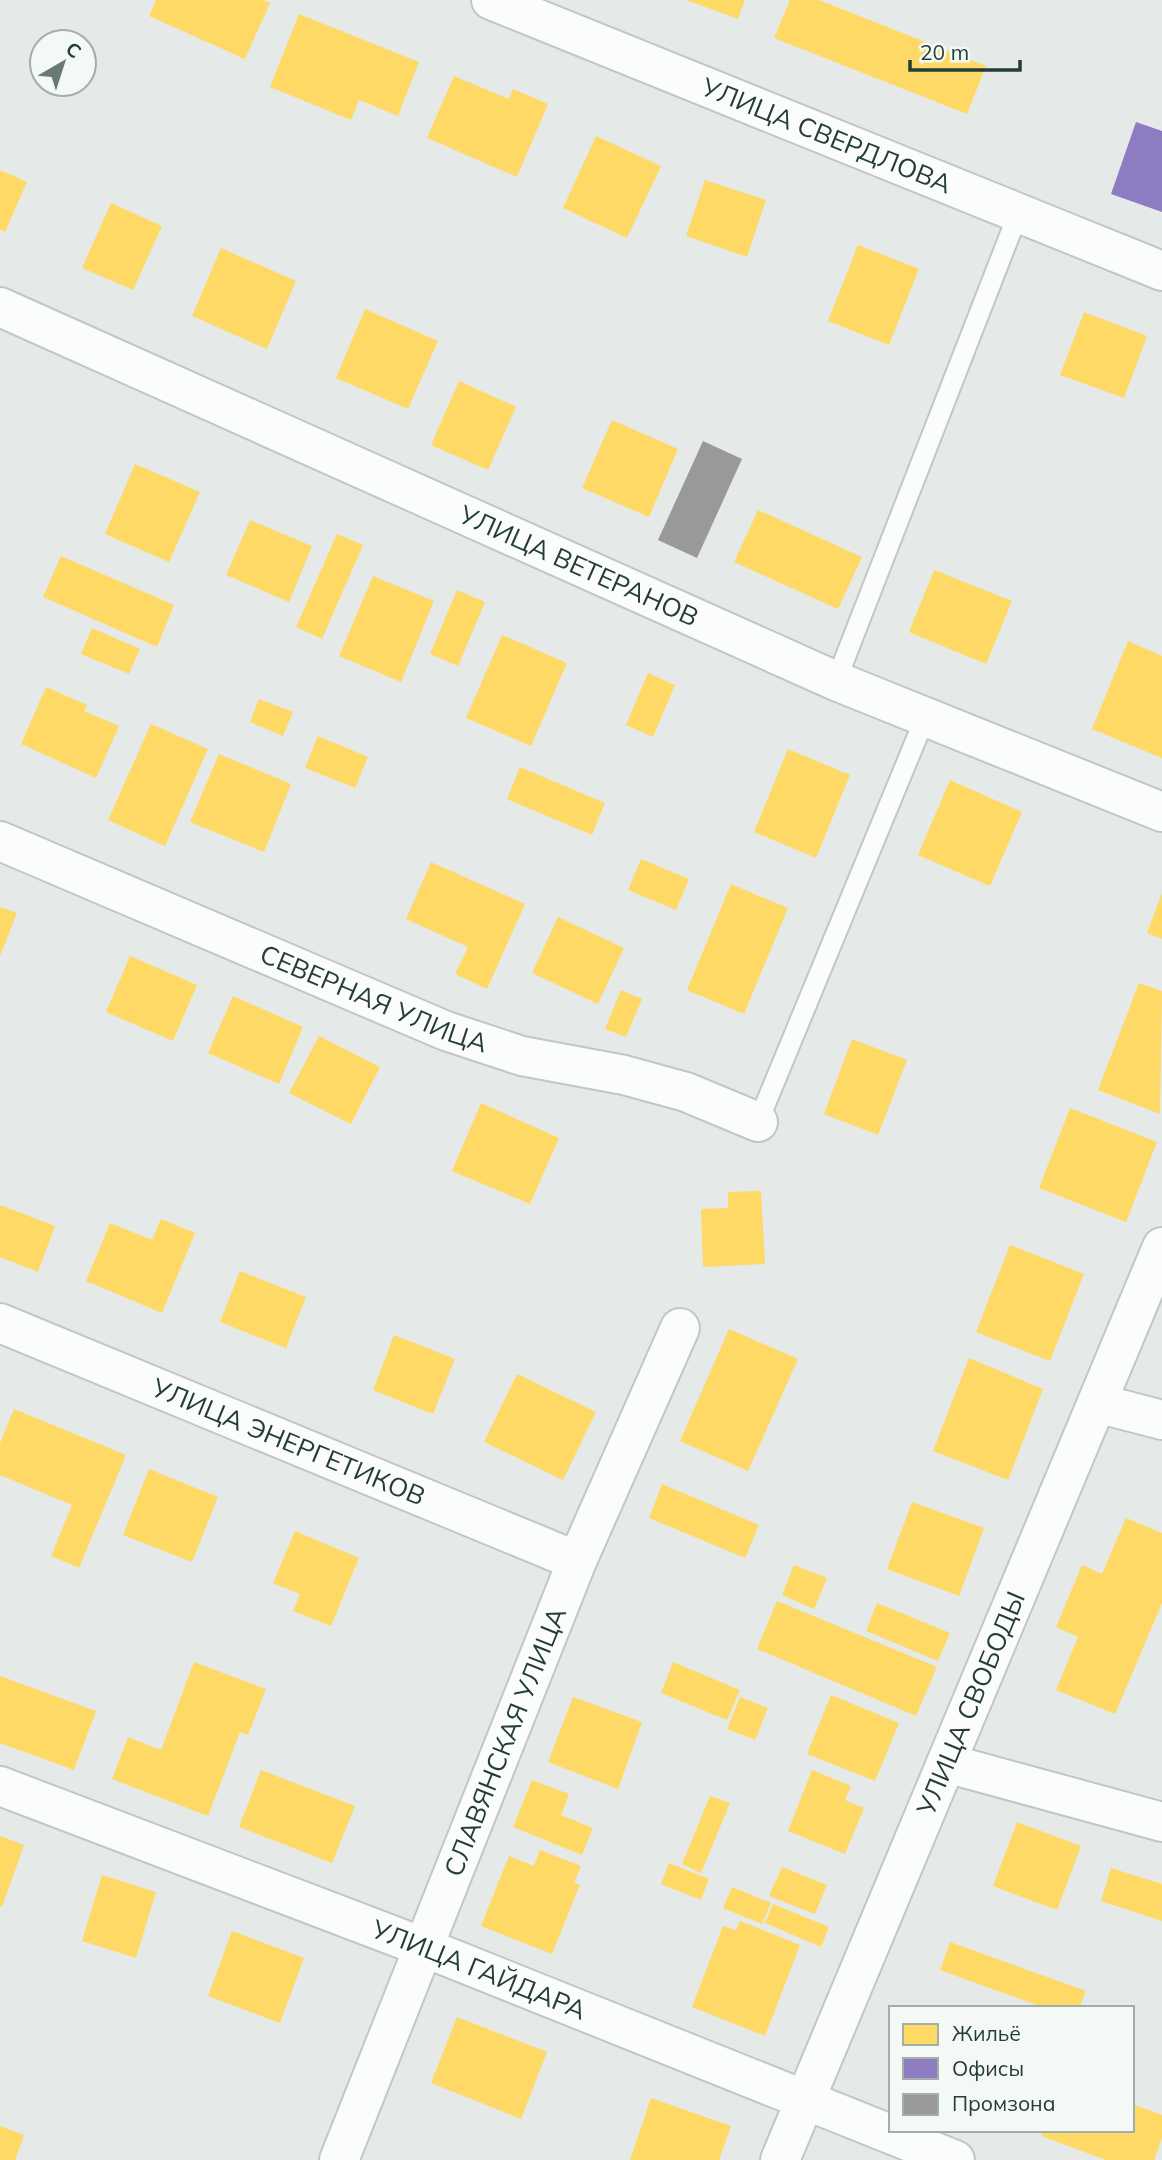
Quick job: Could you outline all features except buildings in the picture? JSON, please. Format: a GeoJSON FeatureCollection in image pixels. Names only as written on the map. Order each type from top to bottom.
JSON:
{"type":"FeatureCollection","features":[{"type":"Feature","properties":{"kind":"street","name":"УЛИЦА СВЕРДЛОВА"},"geometry":{"type":"LineString","coordinates":[[491,0],[1162,271]]}},
{"type":"Feature","properties":{"kind":"street","name":"УЛИЦА ВЕТЕРАНОВ"},"geometry":{"type":"LineString","coordinates":[[0,307],[836,681],[1162,812]]}},
{"type":"Feature","properties":{"kind":"street","name":"СЕВЕРНАЯ УЛИЦА"},"geometry":{"type":"LineString","coordinates":[[0,841],[446,1031],[522,1056],[624,1075],[686,1092],[758,1122]]}},
{"type":"Feature","properties":{"kind":"street","name":"УЛИЦА СВОБОДЫ"},"geometry":{"type":"LineString","coordinates":[[780,2160],[1162,1247]]}},
{"type":"Feature","properties":{"kind":"street","name":"УЛИЦА ЭНЕРГЕТИКОВ"},"geometry":{"type":"LineString","coordinates":[[0,1323],[576,1561]]}},
{"type":"Feature","properties":{"kind":"street","name":"СЛАВЯНСКАЯ УЛИЦА"},"geometry":{"type":"LineString","coordinates":[[339,2160],[576,1561],[680,1328]]}},
{"type":"Feature","properties":{"kind":"street"},"geometry":{"type":"LineString","coordinates":[[1097,1403],[1162,1420]]}},
{"type":"Feature","properties":{"kind":"street"},"geometry":{"type":"LineString","coordinates":[[946,1763],[1162,1822]]}},
{"type":"Feature","properties":{"kind":"street","name":"УЛИЦА ГАЙДАРА"},"geometry":{"type":"LineString","coordinates":[[0,1786],[423,1947],[955,2160]]}},
{"type":"Feature","properties":{"kind":"lane"},"geometry":{"type":"LineString","coordinates":[[836,681],[1018,214]]}},
{"type":"Feature","properties":{"kind":"lane"},"geometry":{"type":"LineString","coordinates":[[758,1122],[925,718]]}}]}
